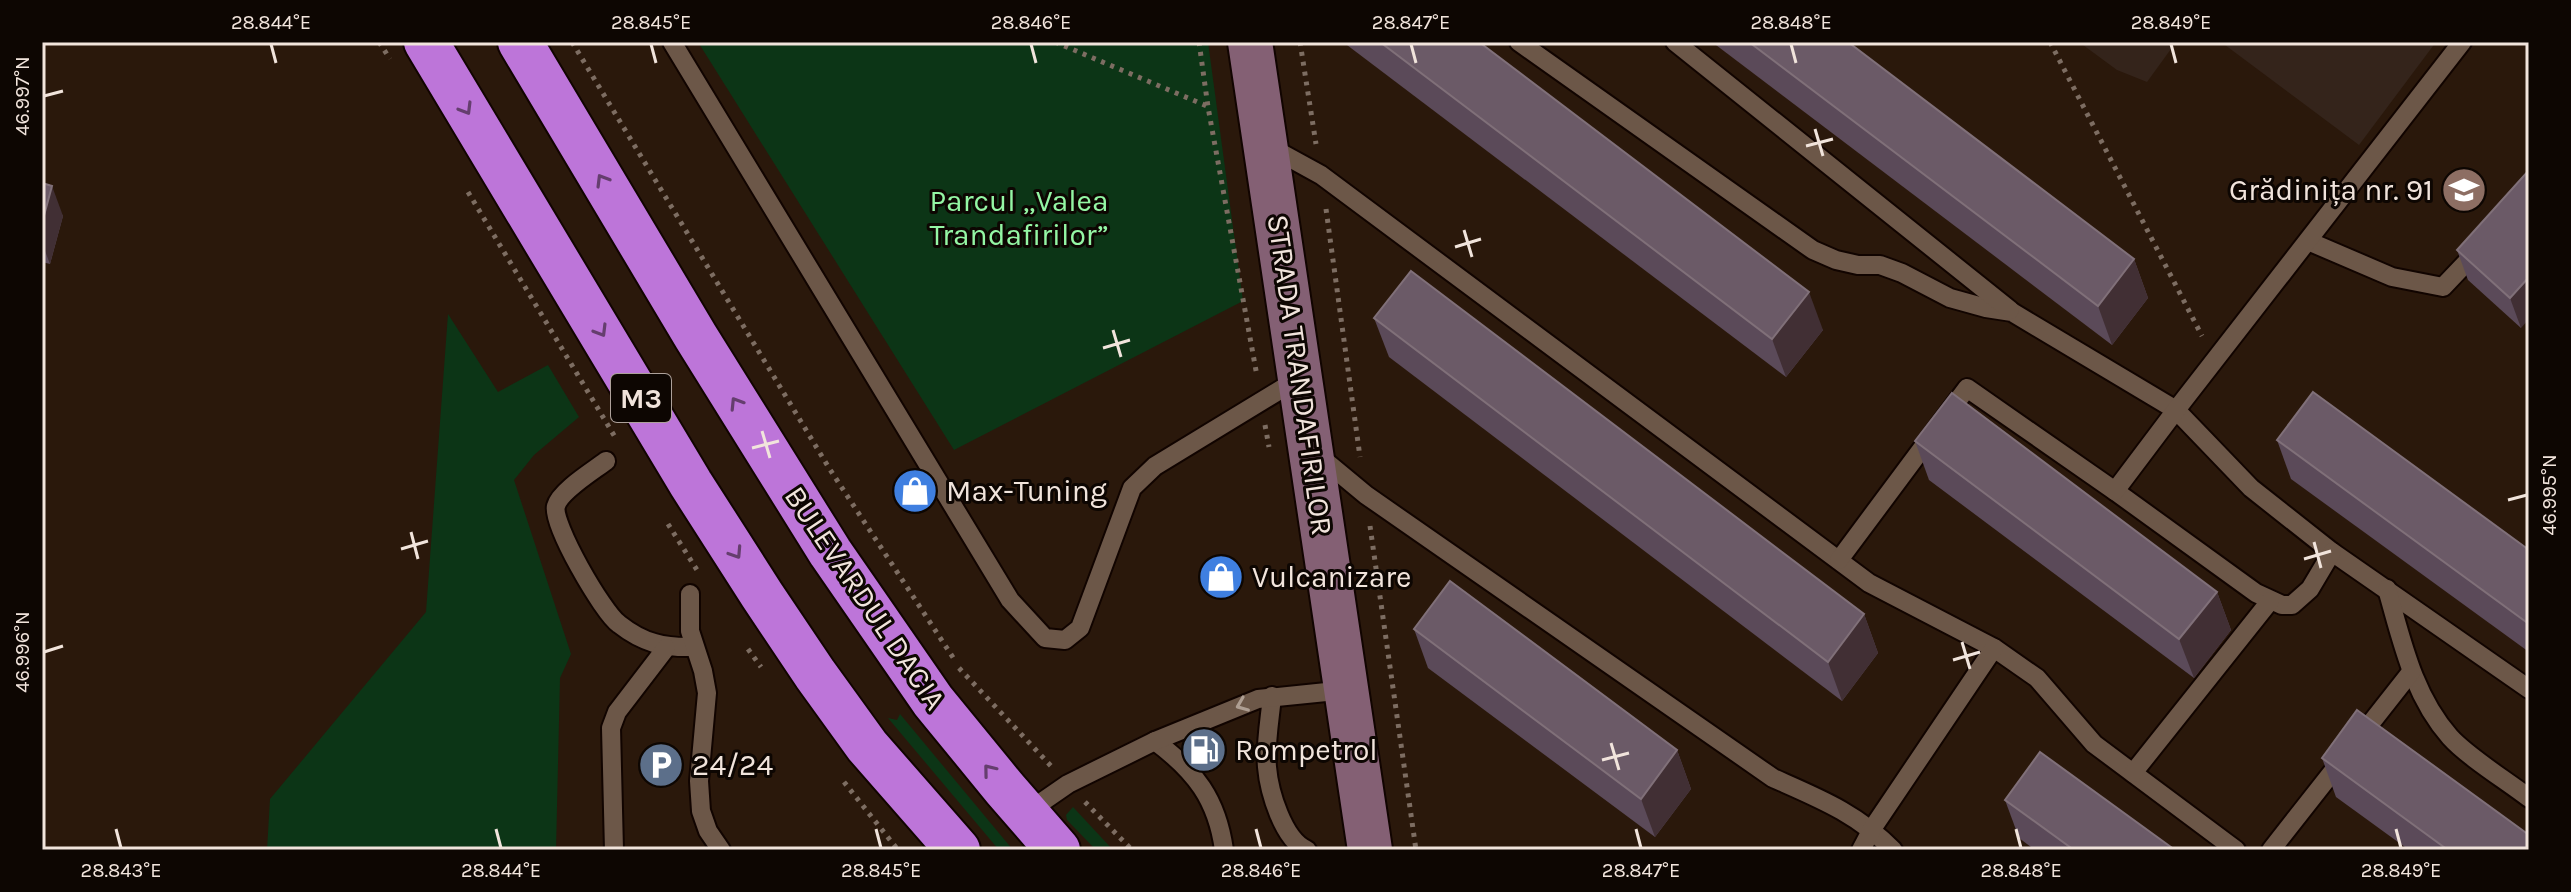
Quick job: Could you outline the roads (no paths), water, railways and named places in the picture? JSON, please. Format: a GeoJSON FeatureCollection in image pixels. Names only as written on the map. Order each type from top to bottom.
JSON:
{"type":"FeatureCollection","features":[{"type":"Feature","properties":{"kind":"highway","name":"M3"},"geometry":{"type":"LineString","coordinates":[[426,42],[691,484],[815,674],[854,761],[958,850]]}},
{"type":"Feature","properties":{"kind":"highway","name":"BULEVARDUL DACIA"},"geometry":{"type":"LineString","coordinates":[[520,42],[688,323],[837,563],[947,685],[1026,813],[1058,850]]}},
{"type":"Feature","properties":{"kind":"main road","name":"STRADA TRANDAFIRILOR"},"geometry":{"type":"LineString","coordinates":[[1250,42],[1367,850]]}},
{"type":"Feature","properties":{"kind":"lane"},"geometry":{"type":"LineString","coordinates":[[672,42],[1010,600],[1045,638],[1065,640],[1080,628],[1132,488],[1155,466],[1300,377]]}},
{"type":"Feature","properties":{"kind":"lane"},"geometry":{"type":"LineString","coordinates":[[1519,42],[1813,250],[1858,265],[1880,265],[1950,298],[2012,312]]}},
{"type":"Feature","properties":{"kind":"lane"},"geometry":{"type":"LineString","coordinates":[[1675,42],[2012,312],[2176,410],[2251,488],[2332,552],[2529,689]]}},
{"type":"Feature","properties":{"kind":"lane"},"geometry":{"type":"LineString","coordinates":[[2115,491],[2462,42]]}},
{"type":"Feature","properties":{"kind":"lane"},"geometry":{"type":"LineString","coordinates":[[1266,144],[1321,175],[1869,583],[1994,648],[2037,678],[2094,744],[2236,850]]}},
{"type":"Feature","properties":{"kind":"lane"},"geometry":{"type":"LineString","coordinates":[[2308,241],[2392,277],[2443,287],[2497,230]]}},
{"type":"Feature","properties":{"kind":"lane"},"geometry":{"type":"LineString","coordinates":[[1839,560],[1967,388],[2270,601],[2292,605],[2300,599],[2310,589],[2332,552]]}},
{"type":"Feature","properties":{"kind":"lane"},"geometry":{"type":"LineString","coordinates":[[1311,449],[1366,495],[1773,778],[1834,806],[1872,829],[1893,850]]}},
{"type":"Feature","properties":{"kind":"lane"},"geometry":{"type":"LineString","coordinates":[[606,461],[568,490],[556,504],[555,517],[568,546],[596,595],[617,623],[666,648],[694,647]]}},
{"type":"Feature","properties":{"kind":"lane"},"geometry":{"type":"LineString","coordinates":[[2387,589],[2411,672],[2426,705],[2451,739],[2529,798]]}},
{"type":"Feature","properties":{"kind":"lane"},"geometry":{"type":"LineString","coordinates":[[690,594],[690,631],[707,693],[699,781],[701,811],[715,847]]}},
{"type":"Feature","properties":{"kind":"lane"},"geometry":{"type":"LineString","coordinates":[[2133,773],[2270,601]]}},
{"type":"Feature","properties":{"kind":"lane"},"geometry":{"type":"LineString","coordinates":[[614,850],[611,728],[617,712],[666,648]]}},
{"type":"Feature","properties":{"kind":"lane"},"geometry":{"type":"LineString","coordinates":[[1861,850],[1994,648]]}},
{"type":"Feature","properties":{"kind":"lane"},"geometry":{"type":"LineString","coordinates":[[2271,850],[2411,672]]}},
{"type":"Feature","properties":{"kind":"lane"},"geometry":{"type":"LineString","coordinates":[[1026,813],[1068,784],[1155,741],[1258,699],[1346,690]]}},
{"type":"Feature","properties":{"kind":"lane"},"geometry":{"type":"LineString","coordinates":[[1272,696],[1267,770],[1288,833],[1307,850]]}},
{"type":"Feature","properties":{"kind":"lane"},"geometry":{"type":"LineString","coordinates":[[1155,741],[1182,761],[1203,788],[1217,818],[1224,850]]}},
{"type":"Feature","properties":{"kind":"place","name":"Grădinița nr. 91"},"geometry":{"type":"Point","coordinates":[2464,190]}},
{"type":"Feature","properties":{"kind":"place","name":"Max-Tuning"},"geometry":{"type":"Point","coordinates":[915,491]}},
{"type":"Feature","properties":{"kind":"place","name":"Vulcanizare"},"geometry":{"type":"Point","coordinates":[1221,577]}},
{"type":"Feature","properties":{"kind":"place","name":"Rompetrol"},"geometry":{"type":"Point","coordinates":[1204,750]}},
{"type":"Feature","properties":{"kind":"place","name":"24/24"},"geometry":{"type":"Point","coordinates":[661,765]}},
{"type":"Feature","properties":{"kind":"park label","name":"Parcul „Valea Trandafirilor”"},"geometry":{"type":"Point","coordinates":[1019,218]}}]}
